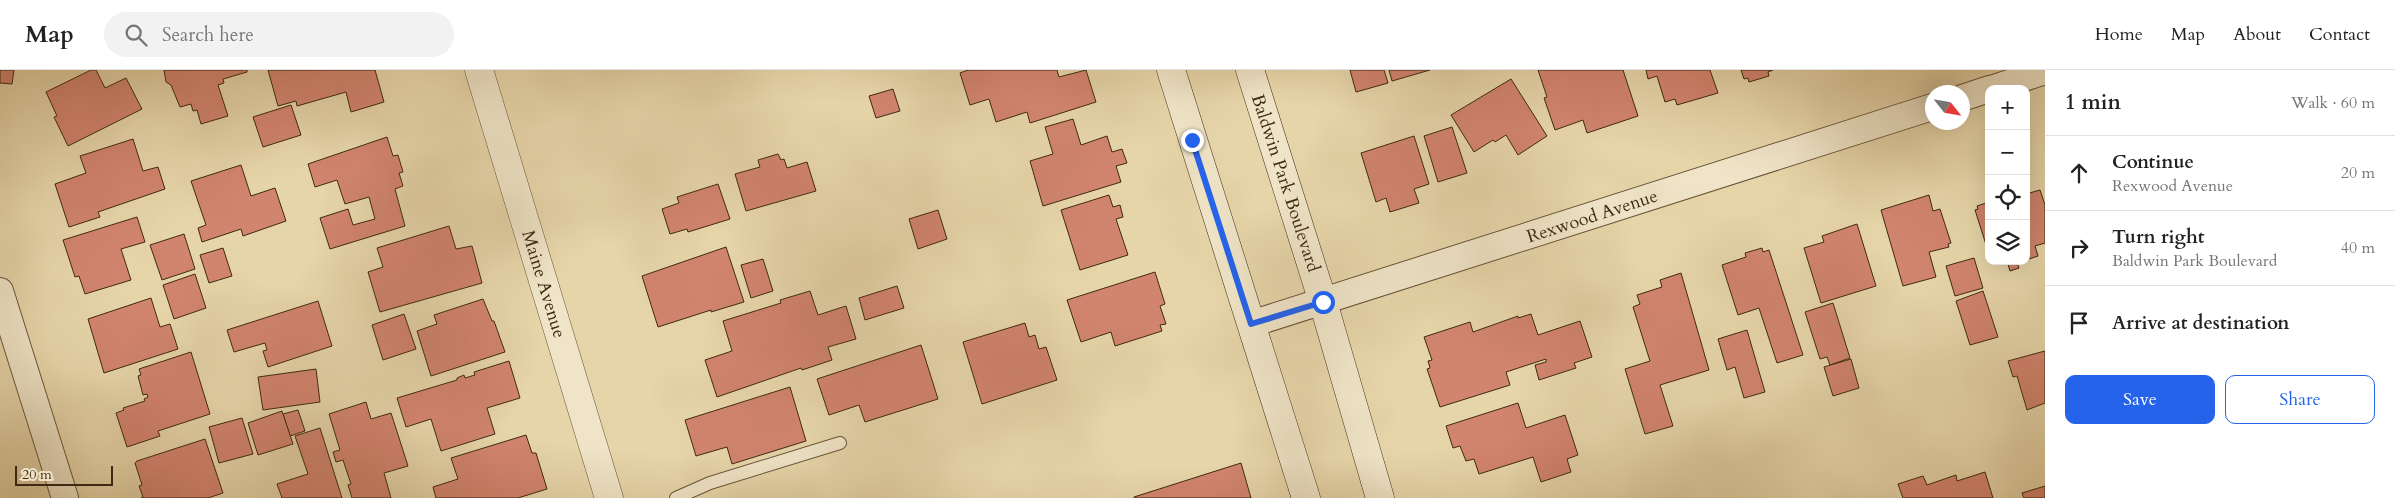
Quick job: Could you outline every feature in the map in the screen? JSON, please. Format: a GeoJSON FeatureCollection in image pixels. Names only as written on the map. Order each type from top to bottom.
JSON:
{"type":"FeatureCollection","features":[{"type":"Feature","properties":{"kind":"main road","name":"Maine Avenue"},"geometry":{"type":"LineString","coordinates":[[479,70],[609,498]]}},
{"type":"Feature","properties":{"kind":"main road"},"geometry":{"type":"LineString","coordinates":[[1171,70],[1306,498]]}},
{"type":"Feature","properties":{"kind":"main road","name":"Baldwin Park Boulevard"},"geometry":{"type":"LineString","coordinates":[[1250,70],[1323,302],[1380,498]]}},
{"type":"Feature","properties":{"kind":"street"},"geometry":{"type":"LineString","coordinates":[[2003,85],[2045,72]]}},
{"type":"Feature","properties":{"kind":"street"},"geometry":{"type":"LineString","coordinates":[[1970,95],[1985,91]]}},
{"type":"Feature","properties":{"kind":"street","name":"Rexwood Avenue"},"geometry":{"type":"LineString","coordinates":[[1251,324],[1925,109]]}},
{"type":"Feature","properties":{"kind":"street"},"geometry":{"type":"LineString","coordinates":[[0,291],[64,498]]}},
{"type":"Feature","properties":{"kind":"lane"},"geometry":{"type":"LineString","coordinates":[[676,498],[710,483],[840,443]]}},
{"type":"Feature","properties":{"kind":"building"},"geometry":{"type":"Polygon","coordinates":[[[0,70],[14,70],[12,84],[0,83],[0,70]]]}},
{"type":"Feature","properties":{"kind":"building"},"geometry":{"type":"Polygon","coordinates":[[[91,70],[96,70],[105,88],[126,78],[142,109],[68,146],[54,117],[57,116],[46,92],[91,70]]]}},
{"type":"Feature","properties":{"kind":"building"},"geometry":{"type":"Polygon","coordinates":[[[164,70],[247,70],[247,72],[223,79],[224,83],[218,85],[228,116],[201,124],[197,110],[193,111],[191,104],[180,107],[171,85],[166,82],[164,70]]]}},
{"type":"Feature","properties":{"kind":"building"},"geometry":{"type":"Polygon","coordinates":[[[268,70],[375,70],[384,102],[351,112],[346,92],[297,106],[296,101],[278,106],[268,70]]]}},
{"type":"Feature","properties":{"kind":"building"},"geometry":{"type":"Polygon","coordinates":[[[968,70],[1057,70],[1059,77],[1086,70],[1096,102],[1030,123],[1027,112],[996,122],[989,99],[970,105],[960,73],[968,70]]]}},
{"type":"Feature","properties":{"kind":"building"},"geometry":{"type":"Polygon","coordinates":[[[1350,70],[1384,70],[1388,83],[1356,92],[1350,70]]]}},
{"type":"Feature","properties":{"kind":"building"},"geometry":{"type":"Polygon","coordinates":[[[1389,70],[1430,70],[1392,81],[1389,70]]]}},
{"type":"Feature","properties":{"kind":"building"},"geometry":{"type":"Polygon","coordinates":[[[1538,70],[1623,70],[1638,116],[1587,133],[1583,120],[1555,130],[1544,98],[1547,97],[1538,70]]]}},
{"type":"Feature","properties":{"kind":"building"},"geometry":{"type":"Polygon","coordinates":[[[1646,70],[1710,70],[1718,93],[1677,105],[1675,99],[1665,102],[1657,76],[1648,79],[1646,70]]]}},
{"type":"Feature","properties":{"kind":"building"},"geometry":{"type":"Polygon","coordinates":[[[1741,70],[1773,70],[1768,72],[1769,76],[1749,82],[1748,78],[1744,79],[1741,70]]]}},
{"type":"Feature","properties":{"kind":"building"},"geometry":{"type":"Polygon","coordinates":[[[1511,79],[1547,136],[1518,155],[1506,135],[1495,142],[1493,140],[1474,152],[1451,115],[1511,79]]]}},
{"type":"Feature","properties":{"kind":"building"},"geometry":{"type":"Polygon","coordinates":[[[893,89],[900,111],[876,118],[869,96],[893,89]]]}},
{"type":"Feature","properties":{"kind":"building"},"geometry":{"type":"Polygon","coordinates":[[[291,105],[301,135],[263,147],[253,117],[291,105]]]}},
{"type":"Feature","properties":{"kind":"building"},"geometry":{"type":"Polygon","coordinates":[[[1073,119],[1081,145],[1107,136],[1112,152],[1122,149],[1127,163],[1116,166],[1121,182],[1043,206],[1030,161],[1053,154],[1045,127],[1073,119]]]}},
{"type":"Feature","properties":{"kind":"building"},"geometry":{"type":"Polygon","coordinates":[[[1452,127],[1467,173],[1438,182],[1424,136],[1452,127]]]}},
{"type":"Feature","properties":{"kind":"building"},"geometry":{"type":"Polygon","coordinates":[[[1414,136],[1429,184],[1414,189],[1419,203],[1390,212],[1386,198],[1376,202],[1361,153],[1414,136]]]}},
{"type":"Feature","properties":{"kind":"building"},"geometry":{"type":"Polygon","coordinates":[[[387,137],[393,156],[398,155],[403,172],[399,173],[403,186],[395,189],[405,226],[330,249],[320,218],[348,209],[353,225],[375,219],[369,197],[345,204],[337,180],[315,187],[308,164],[387,137]]]}},
{"type":"Feature","properties":{"kind":"building"},"geometry":{"type":"Polygon","coordinates":[[[133,139],[143,171],[158,167],[165,189],[98,212],[100,217],[69,227],[55,184],[86,173],[80,156],[133,139]]]}},
{"type":"Feature","properties":{"kind":"building"},"geometry":{"type":"Polygon","coordinates":[[[778,154],[781,160],[784,159],[787,168],[807,162],[816,191],[746,211],[735,174],[760,167],[758,160],[778,154]]]}},
{"type":"Feature","properties":{"kind":"building"},"geometry":{"type":"Polygon","coordinates":[[[241,165],[251,196],[275,188],[286,221],[243,236],[241,229],[202,242],[198,228],[206,225],[191,181],[241,165]]]}},
{"type":"Feature","properties":{"kind":"building"},"geometry":{"type":"Polygon","coordinates":[[[718,184],[730,219],[688,232],[687,229],[670,234],[662,209],[679,203],[677,197],[718,184]]]}},
{"type":"Feature","properties":{"kind":"building"},"geometry":{"type":"Polygon","coordinates":[[[2040,190],[2045,205],[2045,243],[2035,246],[2038,256],[2030,259],[2030,220],[2030,193],[2040,190]]]}},
{"type":"Feature","properties":{"kind":"building"},"geometry":{"type":"Polygon","coordinates":[[[1109,195],[1113,207],[1120,205],[1123,217],[1116,219],[1128,255],[1080,270],[1061,210],[1109,195]]]}},
{"type":"Feature","properties":{"kind":"building"},"geometry":{"type":"Polygon","coordinates":[[[1929,195],[1933,211],[1940,209],[1951,243],[1948,244],[1949,247],[1929,252],[1936,277],[1903,286],[1881,210],[1929,195]]]}},
{"type":"Feature","properties":{"kind":"building"},"geometry":{"type":"Polygon","coordinates":[[[1985,203],[1985,241],[1975,210],[1978,209],[1977,206],[1985,203]]]}},
{"type":"Feature","properties":{"kind":"building"},"geometry":{"type":"Polygon","coordinates":[[[938,210],[947,239],[918,249],[909,219],[938,210]]]}},
{"type":"Feature","properties":{"kind":"building"},"geometry":{"type":"Polygon","coordinates":[[[137,217],[145,242],[121,249],[131,280],[85,294],[79,276],[75,277],[63,240],[137,217]]]}},
{"type":"Feature","properties":{"kind":"building"},"geometry":{"type":"Polygon","coordinates":[[[1857,224],[1876,286],[1821,303],[1804,248],[1824,242],[1822,236],[1857,224]]]}},
{"type":"Feature","properties":{"kind":"building"},"geometry":{"type":"Polygon","coordinates":[[[449,226],[456,249],[472,246],[482,283],[380,312],[368,272],[383,267],[377,248],[449,226]]]}},
{"type":"Feature","properties":{"kind":"building"},"geometry":{"type":"Polygon","coordinates":[[[184,234],[195,269],[162,280],[150,245],[184,234]]]}},
{"type":"Feature","properties":{"kind":"building"},"geometry":{"type":"Polygon","coordinates":[[[726,247],[744,302],[711,312],[711,310],[658,327],[642,276],[726,247]]]}},
{"type":"Feature","properties":{"kind":"building"},"geometry":{"type":"Polygon","coordinates":[[[223,248],[232,276],[209,283],[200,255],[223,248]]]}},
{"type":"Feature","properties":{"kind":"building"},"geometry":{"type":"Polygon","coordinates":[[[1762,248],[1763,252],[1769,250],[1803,355],[1777,363],[1759,308],[1738,315],[1722,265],[1746,257],[1745,253],[1762,248]]]}},
{"type":"Feature","properties":{"kind":"building"},"geometry":{"type":"Polygon","coordinates":[[[1974,258],[1983,288],[1955,296],[1946,266],[1974,258]]]}},
{"type":"Feature","properties":{"kind":"building"},"geometry":{"type":"Polygon","coordinates":[[[763,259],[773,291],[751,298],[741,265],[763,259]]]}},
{"type":"Feature","properties":{"kind":"building"},"geometry":{"type":"Polygon","coordinates":[[[2008,265],[2018,265],[2019,268],[2010,271],[2008,265]]]}},
{"type":"Feature","properties":{"kind":"building"},"geometry":{"type":"Polygon","coordinates":[[[1155,272],[1165,304],[1160,306],[1166,324],[1160,325],[1162,331],[1115,346],[1111,332],[1081,342],[1067,300],[1155,272]]]}},
{"type":"Feature","properties":{"kind":"building"},"geometry":{"type":"Polygon","coordinates":[[[1681,273],[1709,370],[1660,385],[1673,426],[1645,434],[1625,369],[1650,361],[1633,307],[1640,304],[1637,295],[1662,287],[1660,280],[1681,273]]]}},
{"type":"Feature","properties":{"kind":"building"},"geometry":{"type":"Polygon","coordinates":[[[195,274],[206,308],[174,319],[163,285],[195,274]]]}},
{"type":"Feature","properties":{"kind":"building"},"geometry":{"type":"Polygon","coordinates":[[[897,286],[904,308],[865,320],[859,298],[897,286]]]}},
{"type":"Feature","properties":{"kind":"building"},"geometry":{"type":"Polygon","coordinates":[[[810,291],[818,315],[846,306],[856,339],[828,347],[832,360],[802,370],[801,368],[717,397],[705,360],[732,351],[723,321],[781,303],[780,300],[810,291]]]}},
{"type":"Feature","properties":{"kind":"building"},"geometry":{"type":"Polygon","coordinates":[[[1983,291],[1998,337],[1970,345],[1956,301],[1983,291]]]}},
{"type":"Feature","properties":{"kind":"building"},"geometry":{"type":"Polygon","coordinates":[[[151,298],[160,327],[170,324],[178,349],[104,373],[88,319],[151,298]]]}},
{"type":"Feature","properties":{"kind":"building"},"geometry":{"type":"Polygon","coordinates":[[[483,299],[492,321],[494,321],[505,352],[431,376],[417,331],[437,324],[434,315],[483,299]]]}},
{"type":"Feature","properties":{"kind":"building"},"geometry":{"type":"Polygon","coordinates":[[[318,301],[332,346],[268,367],[263,351],[267,350],[265,343],[234,352],[227,330],[318,301]]]}},
{"type":"Feature","properties":{"kind":"building"},"geometry":{"type":"Polygon","coordinates":[[[1833,303],[1850,358],[1830,365],[1827,357],[1820,359],[1805,312],[1833,303]]]}},
{"type":"Feature","properties":{"kind":"building"},"geometry":{"type":"Polygon","coordinates":[[[404,314],[416,349],[383,360],[372,325],[404,314]]]}},
{"type":"Feature","properties":{"kind":"building"},"geometry":{"type":"Polygon","coordinates":[[[1531,314],[1538,335],[1580,321],[1592,357],[1574,363],[1576,368],[1539,380],[1535,365],[1546,362],[1546,359],[1506,372],[1510,385],[1440,407],[1427,369],[1430,368],[1428,361],[1432,360],[1424,337],[1470,322],[1473,332],[1518,316],[1518,318],[1531,314]]]}},
{"type":"Feature","properties":{"kind":"building"},"geometry":{"type":"Polygon","coordinates":[[[1025,323],[1029,337],[1035,335],[1039,349],[1046,347],[1057,380],[982,404],[963,342],[1025,323]]]}},
{"type":"Feature","properties":{"kind":"building"},"geometry":{"type":"Polygon","coordinates":[[[1747,330],[1765,392],[1744,398],[1735,367],[1727,370],[1718,339],[1747,330]]]}},
{"type":"Feature","properties":{"kind":"building"},"geometry":{"type":"Polygon","coordinates":[[[921,345],[938,399],[865,422],[859,405],[829,415],[817,379],[921,345]]]}},
{"type":"Feature","properties":{"kind":"building"},"geometry":{"type":"Polygon","coordinates":[[[2045,351],[2045,403],[2027,410],[2017,376],[2013,377],[2008,361],[2045,351]]]}},
{"type":"Feature","properties":{"kind":"building"},"geometry":{"type":"Polygon","coordinates":[[[191,352],[210,414],[158,431],[160,436],[127,447],[116,413],[124,410],[123,408],[145,401],[144,399],[148,397],[147,394],[143,395],[138,376],[141,375],[139,369],[191,352]]]}},
{"type":"Feature","properties":{"kind":"building"},"geometry":{"type":"Polygon","coordinates":[[[1851,359],[1859,388],[1833,396],[1824,367],[1851,359]]]}},
{"type":"Feature","properties":{"kind":"building"},"geometry":{"type":"Polygon","coordinates":[[[509,361],[520,398],[487,408],[495,434],[441,451],[431,419],[406,427],[397,398],[457,380],[457,378],[464,375],[465,378],[475,375],[474,372],[509,361]]]}},
{"type":"Feature","properties":{"kind":"building"},"geometry":{"type":"Polygon","coordinates":[[[316,369],[320,402],[263,410],[258,377],[316,369]]]}},
{"type":"Feature","properties":{"kind":"building"},"geometry":{"type":"Polygon","coordinates":[[[790,387],[806,441],[732,464],[727,447],[696,456],[685,420],[790,387]]]}},
{"type":"Feature","properties":{"kind":"building"},"geometry":{"type":"Polygon","coordinates":[[[366,402],[371,419],[391,413],[408,466],[384,473],[391,498],[352,498],[348,485],[351,484],[343,460],[336,462],[333,452],[340,450],[329,414],[366,402]]]}},
{"type":"Feature","properties":{"kind":"building"},"geometry":{"type":"Polygon","coordinates":[[[1518,403],[1526,428],[1565,415],[1578,455],[1567,459],[1571,472],[1541,482],[1533,457],[1479,474],[1474,459],[1466,461],[1460,446],[1453,448],[1446,426],[1518,403]]]}},
{"type":"Feature","properties":{"kind":"building"},"geometry":{"type":"Polygon","coordinates":[[[298,410],[305,431],[290,436],[283,414],[298,410]]]}},
{"type":"Feature","properties":{"kind":"building"},"geometry":{"type":"Polygon","coordinates":[[[282,411],[293,444],[258,455],[248,423],[282,411]]]}},
{"type":"Feature","properties":{"kind":"building"},"geometry":{"type":"Polygon","coordinates":[[[242,418],[253,454],[219,463],[209,427],[242,418]]]}},
{"type":"Feature","properties":{"kind":"building"},"geometry":{"type":"Polygon","coordinates":[[[320,428],[342,498],[282,498],[277,484],[308,474],[295,436],[320,428]]]}},
{"type":"Feature","properties":{"kind":"building"},"geometry":{"type":"Polygon","coordinates":[[[526,435],[532,453],[536,453],[547,489],[518,498],[436,498],[433,487],[458,479],[451,458],[526,435]]]}},
{"type":"Feature","properties":{"kind":"building"},"geometry":{"type":"Polygon","coordinates":[[[205,439],[223,493],[208,498],[141,498],[143,497],[139,486],[142,485],[135,463],[137,461],[205,439]]]}},
{"type":"Feature","properties":{"kind":"building"},"geometry":{"type":"Polygon","coordinates":[[[1241,463],[1251,498],[1134,498],[1134,497],[1241,463]]]}},
{"type":"Feature","properties":{"kind":"building"},"geometry":{"type":"Polygon","coordinates":[[[1985,472],[1993,498],[1903,498],[1898,484],[1923,476],[1927,485],[1956,475],[1957,481],[1985,472]]]}},
{"type":"Feature","properties":{"kind":"building"},"geometry":{"type":"Polygon","coordinates":[[[2045,486],[2045,498],[2024,498],[2022,493],[2045,486]]]}},
{"type":"Feature","properties":{"kind":"route"},"geometry":{"type":"LineString","coordinates":[[1192,140],[1251,324],[1323,302]]}}]}
